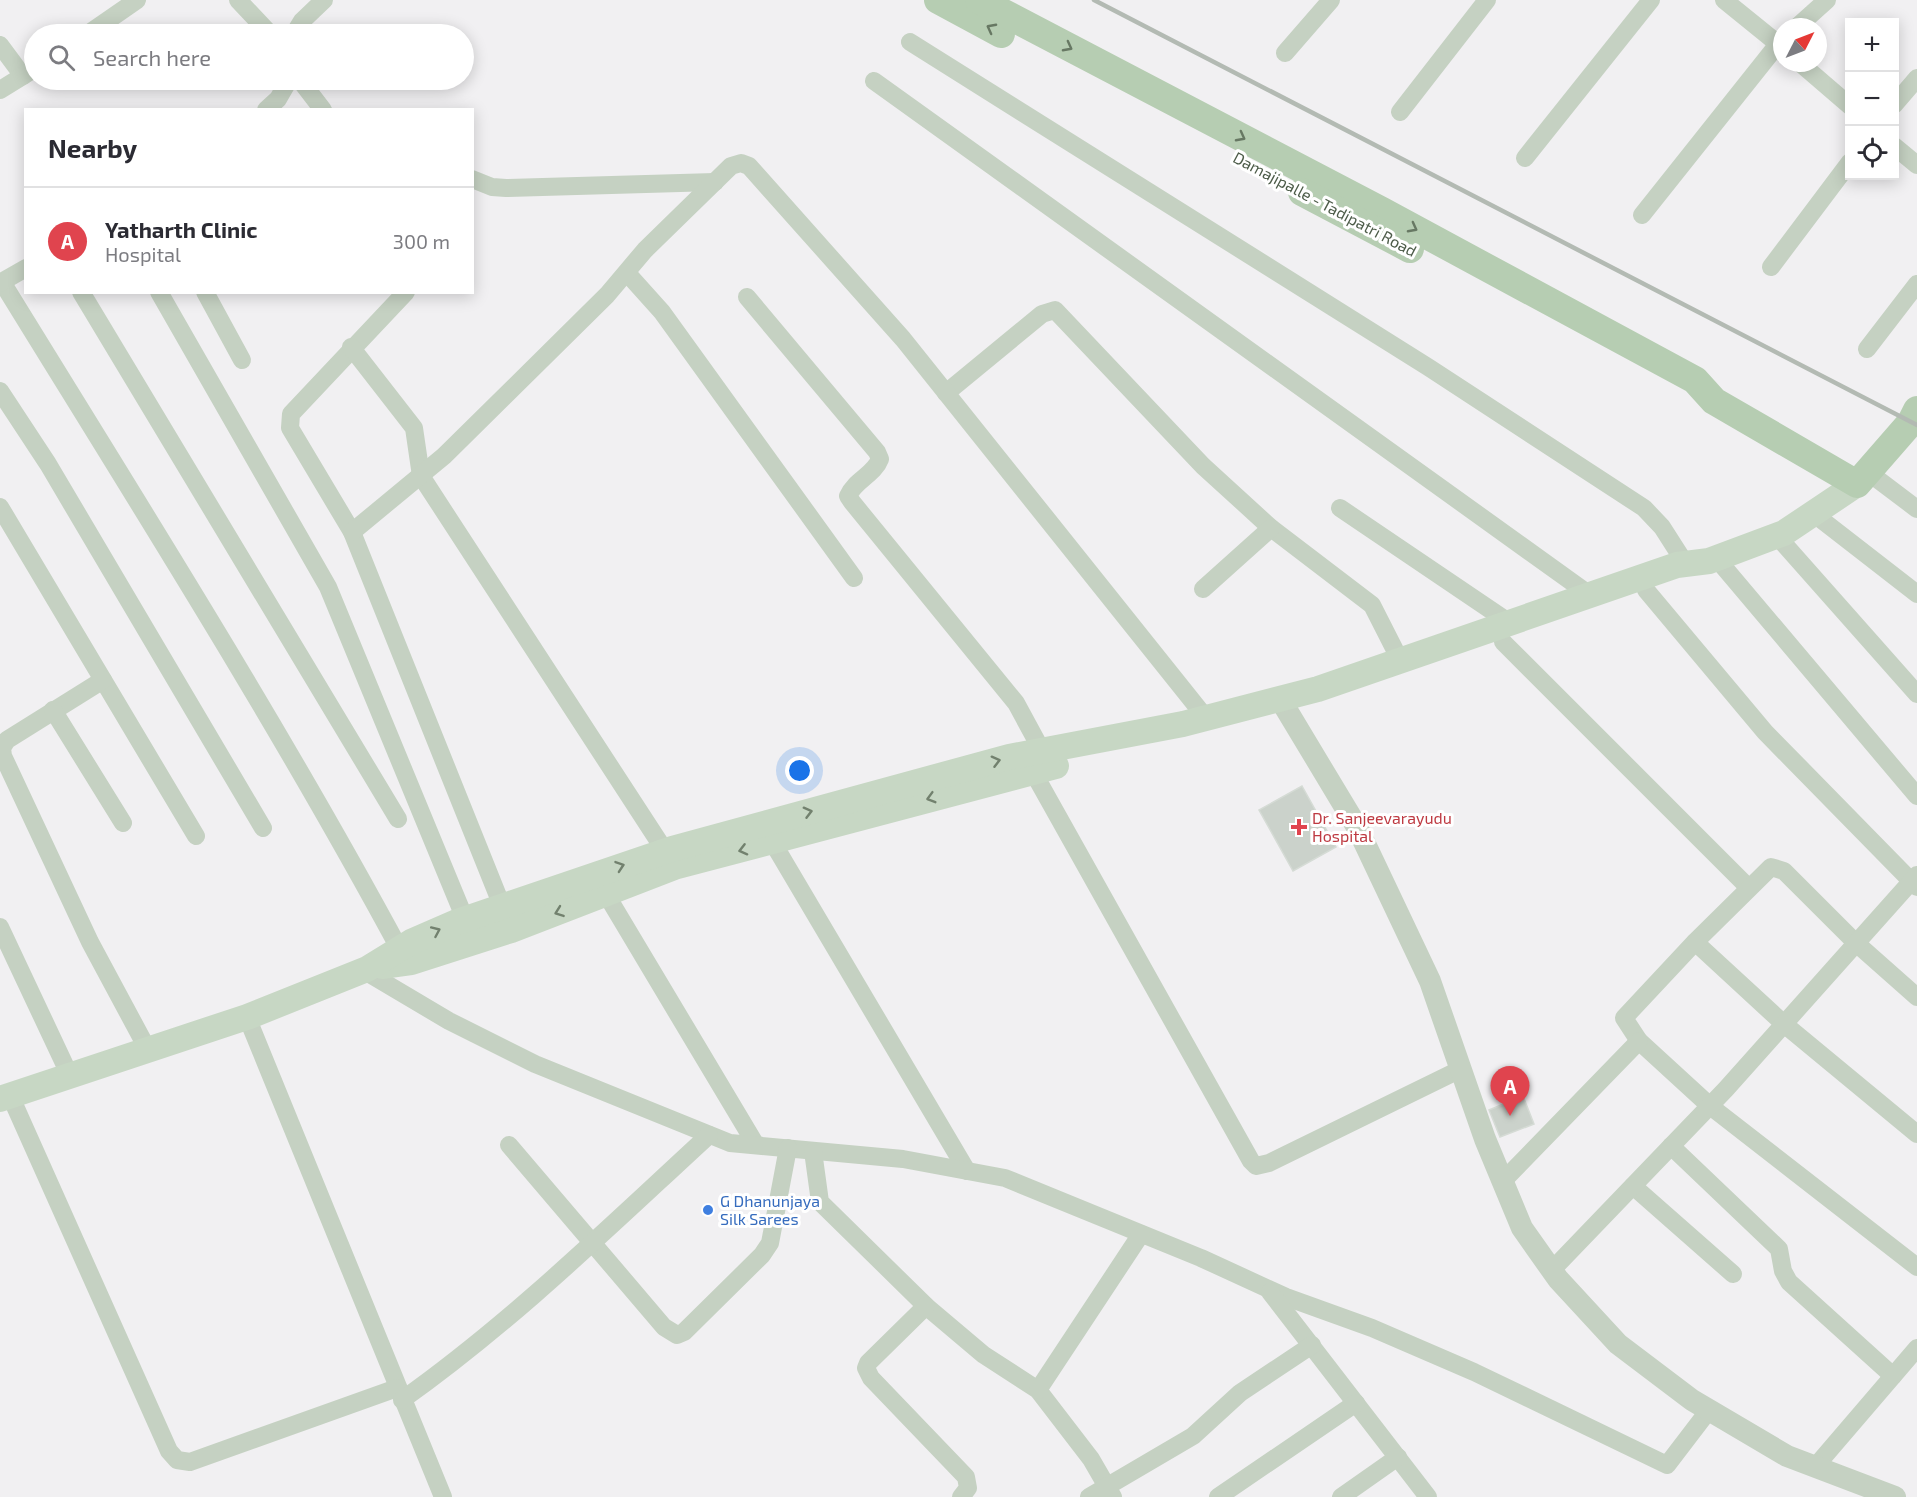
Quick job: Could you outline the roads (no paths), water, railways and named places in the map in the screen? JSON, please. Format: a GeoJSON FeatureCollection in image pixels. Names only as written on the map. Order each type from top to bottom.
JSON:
{"type":"FeatureCollection","features":[{"type":"Feature","properties":{"kind":"main road","name":"Damajipalle - Tadipatri Road"},"geometry":{"type":"LineString","coordinates":[[938,0],[1690,396],[1714,401],[1863,478]]}},
{"type":"Feature","properties":{"kind":"main road","name":"Damajipalle - Tadipatri Road"},"geometry":{"type":"LineString","coordinates":[[979,0],[1392,217],[1695,380],[1714,401]]}},
{"type":"Feature","properties":{"kind":"main road"},"geometry":{"type":"LineString","coordinates":[[5,1097],[246,1017],[365,969],[465,919],[665,851],[767,833],[1206,718],[1284,705],[1401,662],[1507,633],[1590,595],[1777,536],[1814,514],[1863,478],[1911,422],[1917,410]]}},
{"type":"Feature","properties":{"kind":"main road"},"geometry":{"type":"LineString","coordinates":[[1037,761],[1188,737],[1646,590],[1688,574],[1703,561]]}},
{"type":"Feature","properties":{"kind":"main road"},"geometry":{"type":"LineString","coordinates":[[365,969],[411,962],[511,930],[767,833]]}},
{"type":"Feature","properties":{"kind":"street"},"geometry":{"type":"LineString","coordinates":[[102,24],[137,0]]}},
{"type":"Feature","properties":{"kind":"street"},"geometry":{"type":"LineString","coordinates":[[238,0],[261,24]]}},
{"type":"Feature","properties":{"kind":"street"},"geometry":{"type":"LineString","coordinates":[[300,24],[324,0]]}},
{"type":"Feature","properties":{"kind":"street"},"geometry":{"type":"LineString","coordinates":[[1285,53],[1331,0]]}},
{"type":"Feature","properties":{"kind":"street"},"geometry":{"type":"LineString","coordinates":[[1400,112],[1487,0]]}},
{"type":"Feature","properties":{"kind":"street"},"geometry":{"type":"LineString","coordinates":[[1525,158],[1651,0]]}},
{"type":"Feature","properties":{"kind":"street"},"geometry":{"type":"LineString","coordinates":[[1724,0],[1773,37]]}},
{"type":"Feature","properties":{"kind":"street"},"geometry":{"type":"LineString","coordinates":[[1807,18],[1827,0]]}},
{"type":"Feature","properties":{"kind":"street"},"geometry":{"type":"LineString","coordinates":[[910,42],[1449,381],[1644,508],[1662,527],[1703,561],[1917,796]]}},
{"type":"Feature","properties":{"kind":"street"},"geometry":{"type":"LineString","coordinates":[[0,45],[24,69]]}},
{"type":"Feature","properties":{"kind":"street"},"geometry":{"type":"LineString","coordinates":[[1642,215],[1773,53]]}},
{"type":"Feature","properties":{"kind":"street"},"geometry":{"type":"LineString","coordinates":[[1810,72],[1845,102]]}},
{"type":"Feature","properties":{"kind":"street"},"geometry":{"type":"LineString","coordinates":[[0,90],[24,75]]}},
{"type":"Feature","properties":{"kind":"street"},"geometry":{"type":"LineString","coordinates":[[1899,99],[1917,78]]}},
{"type":"Feature","properties":{"kind":"street"},"geometry":{"type":"LineString","coordinates":[[874,81],[1590,595]]}},
{"type":"Feature","properties":{"kind":"street"},"geometry":{"type":"LineString","coordinates":[[268,108],[283,90]]}},
{"type":"Feature","properties":{"kind":"street"},"geometry":{"type":"LineString","coordinates":[[308,90],[321,108]]}},
{"type":"Feature","properties":{"kind":"street"},"geometry":{"type":"LineString","coordinates":[[1899,150],[1917,165]]}},
{"type":"Feature","properties":{"kind":"street"},"geometry":{"type":"LineString","coordinates":[[352,532],[452,448],[627,273],[645,250],[731,166],[741,162],[749,166],[903,339],[1206,718]]}},
{"type":"Feature","properties":{"kind":"street"},"geometry":{"type":"LineString","coordinates":[[1771,267],[1845,169]]}},
{"type":"Feature","properties":{"kind":"street"},"geometry":{"type":"LineString","coordinates":[[474,180],[492,187],[506,188],[715,182]]}},
{"type":"Feature","properties":{"kind":"street"},"geometry":{"type":"LineString","coordinates":[[24,269],[1,282],[334,828],[400,950]]}},
{"type":"Feature","properties":{"kind":"street"},"geometry":{"type":"LineString","coordinates":[[627,273],[662,312],[854,578]]}},
{"type":"Feature","properties":{"kind":"street"},"geometry":{"type":"LineString","coordinates":[[1867,349],[1917,284]]}},
{"type":"Feature","properties":{"kind":"street"},"geometry":{"type":"LineString","coordinates":[[82,294],[398,819]]}},
{"type":"Feature","properties":{"kind":"street"},"geometry":{"type":"LineString","coordinates":[[160,294],[328,587],[465,919]]}},
{"type":"Feature","properties":{"kind":"street"},"geometry":{"type":"LineString","coordinates":[[206,294],[242,360]]}},
{"type":"Feature","properties":{"kind":"street"},"geometry":{"type":"LineString","coordinates":[[404,294],[351,347],[288,420],[290,428],[352,532],[502,906]]}},
{"type":"Feature","properties":{"kind":"street"},"geometry":{"type":"LineString","coordinates":[[747,297],[877,452],[880,459],[877,467],[848,495],[1016,703],[1037,761],[1251,1161],[1256,1166],[1269,1163],[1461,1069]]}},
{"type":"Feature","properties":{"kind":"street"},"geometry":{"type":"LineString","coordinates":[[946,393],[1042,314],[1055,310],[1203,466],[1271,528],[1372,605],[1401,662]]}},
{"type":"Feature","properties":{"kind":"street"},"geometry":{"type":"LineString","coordinates":[[351,347],[414,428],[421,476],[665,851]]}},
{"type":"Feature","properties":{"kind":"street"},"geometry":{"type":"LineString","coordinates":[[0,391],[48,464],[263,828]]}},
{"type":"Feature","properties":{"kind":"street"},"geometry":{"type":"LineString","coordinates":[[1863,478],[1917,509]]}},
{"type":"Feature","properties":{"kind":"street"},"geometry":{"type":"LineString","coordinates":[[0,507],[196,836]]}},
{"type":"Feature","properties":{"kind":"street"},"geometry":{"type":"LineString","coordinates":[[1340,508],[1507,633],[1749,888]]}},
{"type":"Feature","properties":{"kind":"street"},"geometry":{"type":"LineString","coordinates":[[1814,514],[1917,594]]}},
{"type":"Feature","properties":{"kind":"street"},"geometry":{"type":"LineString","coordinates":[[1203,589],[1271,528]]}},
{"type":"Feature","properties":{"kind":"street"},"geometry":{"type":"LineString","coordinates":[[1777,536],[1917,694]]}},
{"type":"Feature","properties":{"kind":"street"},"geometry":{"type":"LineString","coordinates":[[1552,1270],[1710,1106],[1856,943],[1915,881],[1765,732],[1646,590]]}},
{"type":"Feature","properties":{"kind":"street"},"geometry":{"type":"LineString","coordinates":[[103,680],[7,740],[2,747],[3,756],[90,942],[148,1050]]}},
{"type":"Feature","properties":{"kind":"street"},"geometry":{"type":"LineString","coordinates":[[1284,705],[1362,837],[1430,981],[1522,1228],[1552,1270],[1617,1344],[1709,1410],[1786,1456],[1895,1497]]}},
{"type":"Feature","properties":{"kind":"street"},"geometry":{"type":"LineString","coordinates":[[53,710],[123,823]]}},
{"type":"Feature","properties":{"kind":"street"},"geometry":{"type":"LineString","coordinates":[[767,833],[967,1171]]}},
{"type":"Feature","properties":{"kind":"street"},"geometry":{"type":"LineString","coordinates":[[1917,997],[1856,943],[1778,868],[1766,870],[1626,1013],[1626,1024],[1639,1041],[1710,1106],[1917,1267]]}},
{"type":"Feature","properties":{"kind":"street"},"geometry":{"type":"LineString","coordinates":[[606,894],[756,1145]]}},
{"type":"Feature","properties":{"kind":"street"},"geometry":{"type":"LineString","coordinates":[[0,927],[70,1076]]}},
{"type":"Feature","properties":{"kind":"street"},"geometry":{"type":"LineString","coordinates":[[1695,942],[1785,1023],[1917,1134]]}},
{"type":"Feature","properties":{"kind":"street"},"geometry":{"type":"LineString","coordinates":[[365,969],[449,1021],[536,1065],[730,1143],[903,1159],[1005,1178],[1201,1258],[1269,1290],[1372,1328],[1474,1372],[1667,1465],[1709,1410]]}},
{"type":"Feature","properties":{"kind":"street"},"geometry":{"type":"LineString","coordinates":[[246,1017],[443,1497]]}},
{"type":"Feature","properties":{"kind":"street"},"geometry":{"type":"LineString","coordinates":[[1503,1181],[1639,1041]]}},
{"type":"Feature","properties":{"kind":"street"},"geometry":{"type":"LineString","coordinates":[[5,1097],[169,1451],[177,1460],[190,1462],[399,1394],[446,1370],[710,1135]]}},
{"type":"Feature","properties":{"kind":"street"},"geometry":{"type":"LineString","coordinates":[[509,1145],[664,1327],[676,1335],[684,1332],[762,1255],[770,1243],[788,1148]]}},
{"type":"Feature","properties":{"kind":"street"},"geometry":{"type":"LineString","coordinates":[[1671,1146],[1779,1249],[1783,1271],[1789,1282],[1893,1376]]}},
{"type":"Feature","properties":{"kind":"street"},"geometry":{"type":"LineString","coordinates":[[813,1151],[820,1202],[926,1306],[984,1355],[1038,1390],[1091,1460],[1110,1491]]}},
{"type":"Feature","properties":{"kind":"street"},"geometry":{"type":"LineString","coordinates":[[1633,1186],[1733,1274]]}},
{"type":"Feature","properties":{"kind":"street"},"geometry":{"type":"LineString","coordinates":[[1038,1390],[1141,1234]]}},
{"type":"Feature","properties":{"kind":"street"},"geometry":{"type":"LineString","coordinates":[[1269,1290],[1428,1497]]}},
{"type":"Feature","properties":{"kind":"street"},"geometry":{"type":"LineString","coordinates":[[926,1306],[868,1363],[866,1368],[871,1378],[966,1477],[968,1488],[961,1497]]}},
{"type":"Feature","properties":{"kind":"street"},"geometry":{"type":"LineString","coordinates":[[1089,1497],[1110,1491],[1193,1436],[1240,1393],[1312,1345]]}},
{"type":"Feature","properties":{"kind":"street"},"geometry":{"type":"LineString","coordinates":[[1815,1467],[1917,1348]]}},
{"type":"Feature","properties":{"kind":"street"},"geometry":{"type":"LineString","coordinates":[[1218,1497],[1356,1403]]}},
{"type":"Feature","properties":{"kind":"street"},"geometry":{"type":"LineString","coordinates":[[1341,1497],[1398,1457]]}},
{"type":"Feature","properties":{"kind":"railway"},"geometry":{"type":"LineString","coordinates":[[1094,0],[1917,425]]}},
{"type":"Feature","properties":{"kind":"place","name":"Dr. Sanjeevarayudu Hospital"},"geometry":{"type":"Point","coordinates":[1299,827]}},
{"type":"Feature","properties":{"kind":"place","name":"Yatharth Clinic"},"geometry":{"type":"Point","coordinates":[1510,1116]}},
{"type":"Feature","properties":{"kind":"place","name":"G Dhanunjaya Silk Sarees"},"geometry":{"type":"Point","coordinates":[708,1210]}}]}
